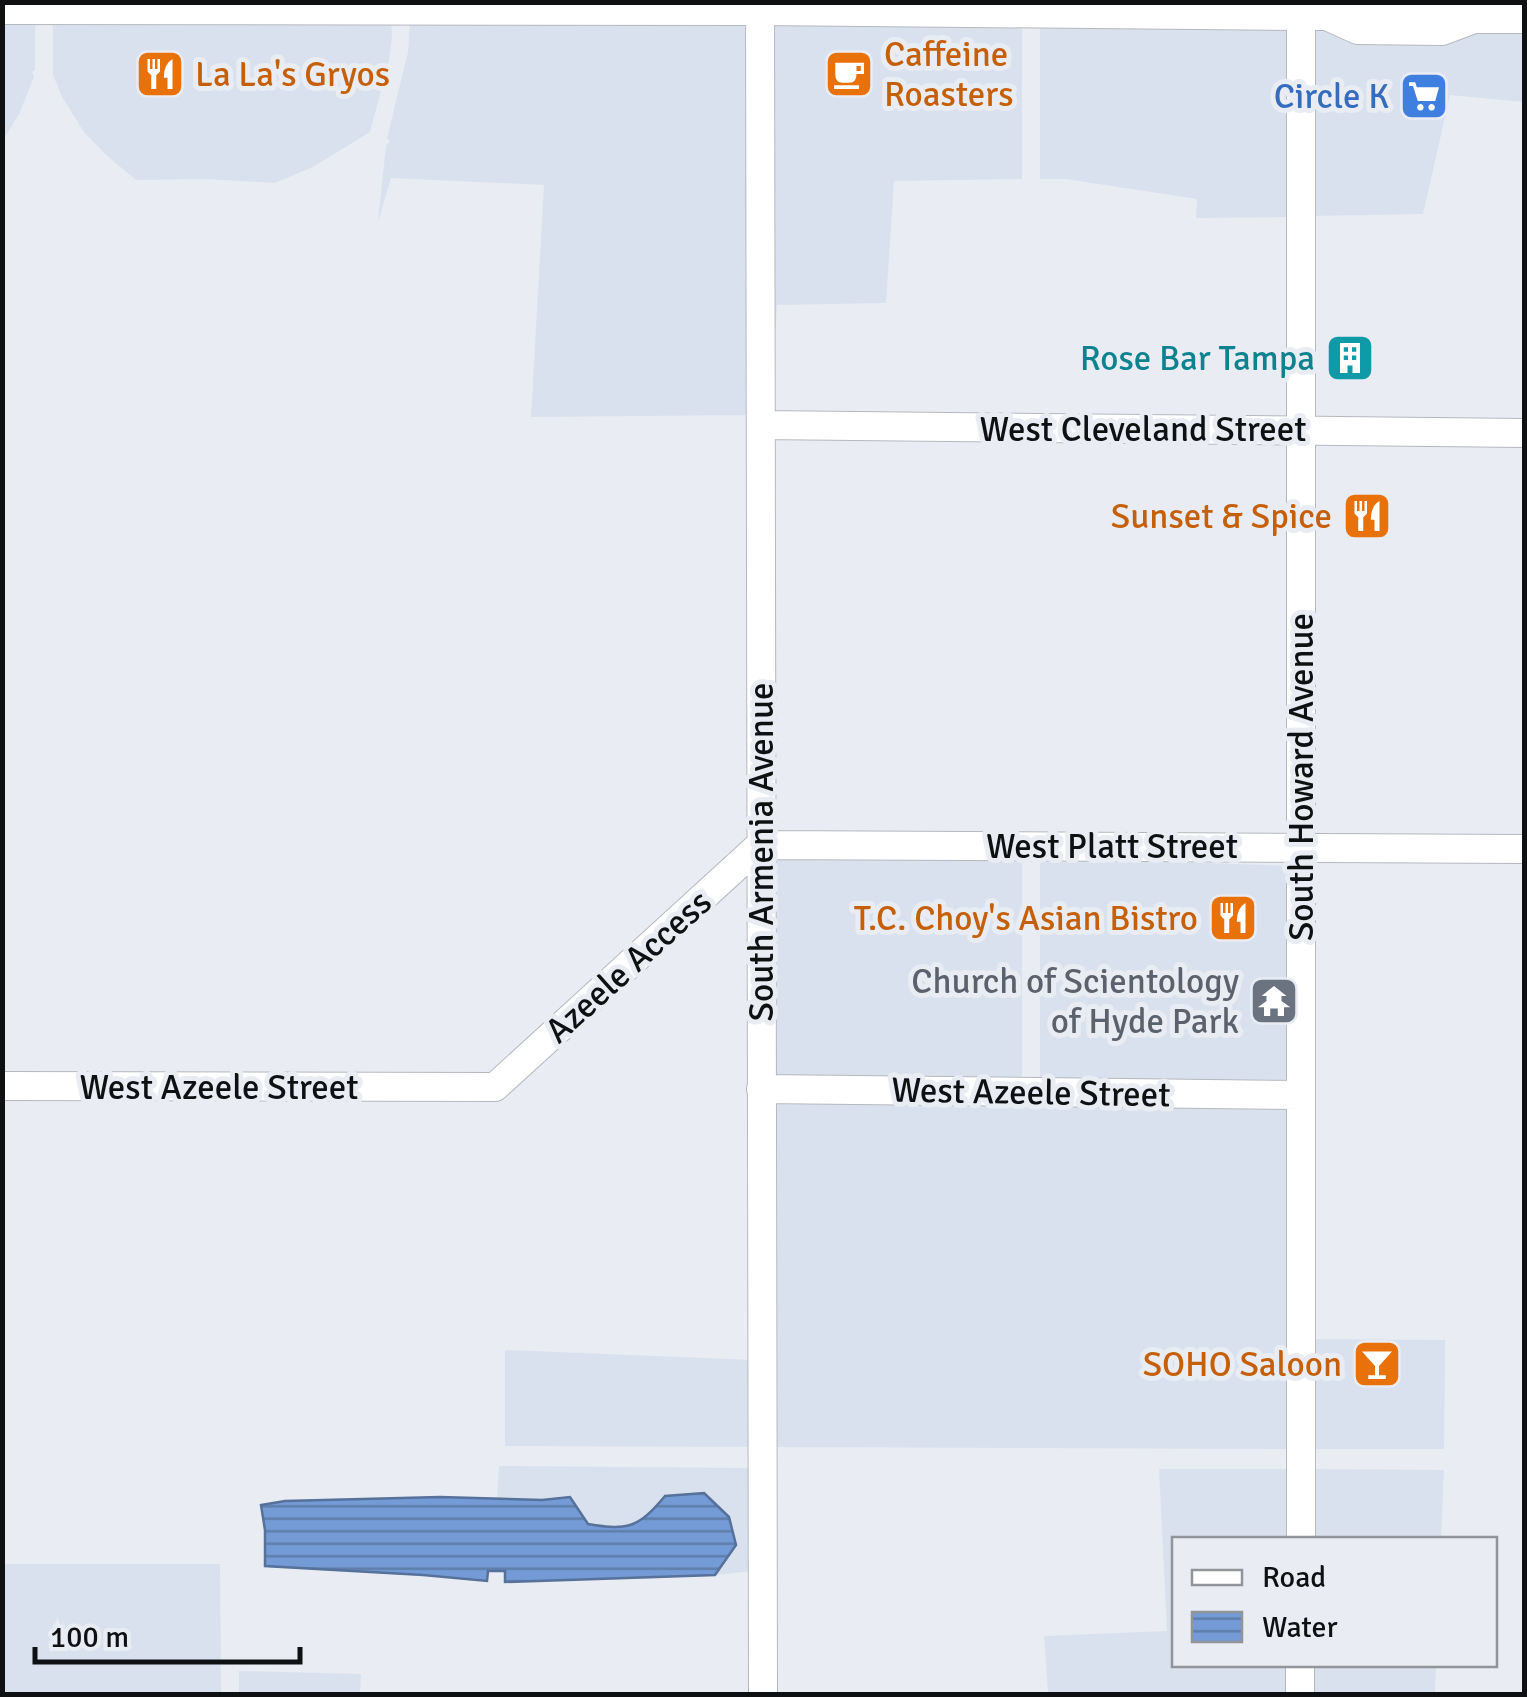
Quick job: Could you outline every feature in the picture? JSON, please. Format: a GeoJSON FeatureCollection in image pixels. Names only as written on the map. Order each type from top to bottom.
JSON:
{"type":"FeatureCollection","features":[{"type":"Feature","properties":{"kind":"main road"},"geometry":{"type":"LineString","coordinates":[[2,10],[760,6],[1310,11],[1358,29],[1442,30],[1474,18],[1524,18]]}},
{"type":"Feature","properties":{"kind":"main road","name":"South Armenia Avenue"},"geometry":{"type":"LineString","coordinates":[[760,6],[763,1694]]}},
{"type":"Feature","properties":{"kind":"main road","name":"South Howard Avenue"},"geometry":{"type":"LineString","coordinates":[[1301,1537],[1302,430],[1310,11]]}},
{"type":"Feature","properties":{"kind":"main road","name":"West Cleveland Street"},"geometry":{"type":"LineString","coordinates":[[762,426],[1524,433]]}},
{"type":"Feature","properties":{"kind":"main road","name":"West Platt Street"},"geometry":{"type":"LineString","coordinates":[[760,846],[1524,848]]}},
{"type":"Feature","properties":{"kind":"main road","name":"Azeele Access"},"geometry":{"type":"LineString","coordinates":[[496,1086],[760,846]]}},
{"type":"Feature","properties":{"kind":"main road","name":"West Azeele Street"},"geometry":{"type":"LineString","coordinates":[[2,1086],[496,1086]]}},
{"type":"Feature","properties":{"kind":"main road","name":"West Azeele Street"},"geometry":{"type":"LineString","coordinates":[[761,1089],[1300,1095]]}},
{"type":"Feature","properties":{"kind":"main road"},"geometry":{"type":"LineString","coordinates":[[1300,1667],[1300,1694]]}},
{"type":"Feature","properties":{"kind":"shaded area"},"geometry":{"type":"Polygon","coordinates":[[[3,20],[35,20],[35,70],[19,114],[3,140],[3,20]]]}},
{"type":"Feature","properties":{"kind":"shaded area"},"geometry":{"type":"Polygon","coordinates":[[[53,20],[391,20],[392,37],[370,132],[313,167],[275,183],[136,180],[84,132],[62,97],[53,75],[53,20]]]}},
{"type":"Feature","properties":{"kind":"shaded area"},"geometry":{"type":"Polygon","coordinates":[[[410,20],[751,20],[752,415],[531,417],[544,185],[391,178],[378,222],[386,145],[390,142],[387,138],[408,52],[410,20]]]}},
{"type":"Feature","properties":{"kind":"shaded area"},"geometry":{"type":"Polygon","coordinates":[[[769,20],[1022,23],[1022,179],[894,181],[886,303],[777,305],[771,412],[769,20]]]}},
{"type":"Feature","properties":{"kind":"shaded area"},"geometry":{"type":"Polygon","coordinates":[[[1040,23],[1292,25],[1292,217],[1196,218],[1197,199],[1066,179],[1040,179],[1040,23]]]}},
{"type":"Feature","properties":{"kind":"shaded area"},"geometry":{"type":"Polygon","coordinates":[[[1310,25],[1524,29],[1524,102],[1450,95],[1423,214],[1311,216],[1310,25]]]}},
{"type":"Feature","properties":{"kind":"shaded area"},"geometry":{"type":"Polygon","coordinates":[[[770,856],[1022,856],[1022,1082],[770,1079],[770,856]]]}},
{"type":"Feature","properties":{"kind":"shaded area"},"geometry":{"type":"Polygon","coordinates":[[[1040,857],[1292,866],[1291,1085],[1040,1082],[1040,857]]]}},
{"type":"Feature","properties":{"kind":"shaded area"},"geometry":{"type":"Polygon","coordinates":[[[770,1099],[1291,1105],[1292,1449],[772,1447],[770,1099]]]}},
{"type":"Feature","properties":{"kind":"shaded area"},"geometry":{"type":"Polygon","coordinates":[[[1310,1339],[1445,1340],[1444,1449],[1310,1449],[1310,1339]]]}},
{"type":"Feature","properties":{"kind":"shaded area"},"geometry":{"type":"Polygon","coordinates":[[[505,1350],[753,1360],[753,1447],[505,1446],[505,1350]]]}},
{"type":"Feature","properties":{"kind":"shaded area"},"geometry":{"type":"Polygon","coordinates":[[[499,1466],[753,1468],[753,1571],[715,1575],[736,1545],[665,1496],[644,1521],[613,1528],[588,1525],[570,1497],[497,1499],[499,1466]]]}},
{"type":"Feature","properties":{"kind":"shaded area"},"geometry":{"type":"Polygon","coordinates":[[[1159,1469],[1292,1469],[1292,1537],[1172,1537],[1172,1667],[1291,1667],[1291,1694],[1048,1692],[1044,1636],[1167,1631],[1159,1469]]]}},
{"type":"Feature","properties":{"kind":"shaded area"},"geometry":{"type":"Polygon","coordinates":[[[1310,1469],[1444,1470],[1441,1537],[1310,1537],[1310,1469]]]}},
{"type":"Feature","properties":{"kind":"shaded area"},"geometry":{"type":"Polygon","coordinates":[[[3,1564],[220,1564],[221,1694],[3,1694],[3,1564]]]}},
{"type":"Feature","properties":{"kind":"shaded area"},"geometry":{"type":"Polygon","coordinates":[[[1309,1667],[1436,1667],[1435,1694],[1309,1694],[1309,1667]]]}},
{"type":"Feature","properties":{"kind":"shaded area"},"geometry":{"type":"Polygon","coordinates":[[[239,1671],[361,1674],[360,1694],[239,1694],[239,1671]]]}},
{"type":"Feature","properties":{"kind":"water"},"geometry":{"type":"Polygon","coordinates":[[[704,1493],[729,1517],[736,1545],[715,1575],[505,1582],[505,1571],[488,1571],[487,1581],[265,1566],[261,1505],[285,1501],[570,1497],[588,1524],[614,1527],[640,1520],[665,1496],[704,1493]]]}},
{"type":"Feature","properties":{"kind":"place","name":"La La's Gryos"},"geometry":{"type":"Point","coordinates":[160,74]}},
{"type":"Feature","properties":{"kind":"place","name":"Caffeine Roasters"},"geometry":{"type":"Point","coordinates":[849,74]}},
{"type":"Feature","properties":{"kind":"place","name":"Circle K"},"geometry":{"type":"Point","coordinates":[1424,96]}},
{"type":"Feature","properties":{"kind":"place","name":"Rose Bar Tampa"},"geometry":{"type":"Point","coordinates":[1350,358]}},
{"type":"Feature","properties":{"kind":"place","name":"Sunset & Spice"},"geometry":{"type":"Point","coordinates":[1367,516]}},
{"type":"Feature","properties":{"kind":"place","name":"T.C. Choy's Asian Bistro"},"geometry":{"type":"Point","coordinates":[1233,918]}},
{"type":"Feature","properties":{"kind":"place","name":"Church of Scientology of Hyde Park"},"geometry":{"type":"Point","coordinates":[1274,1001]}},
{"type":"Feature","properties":{"kind":"place","name":"SOHO Saloon"},"geometry":{"type":"Point","coordinates":[1377,1364]}}]}
